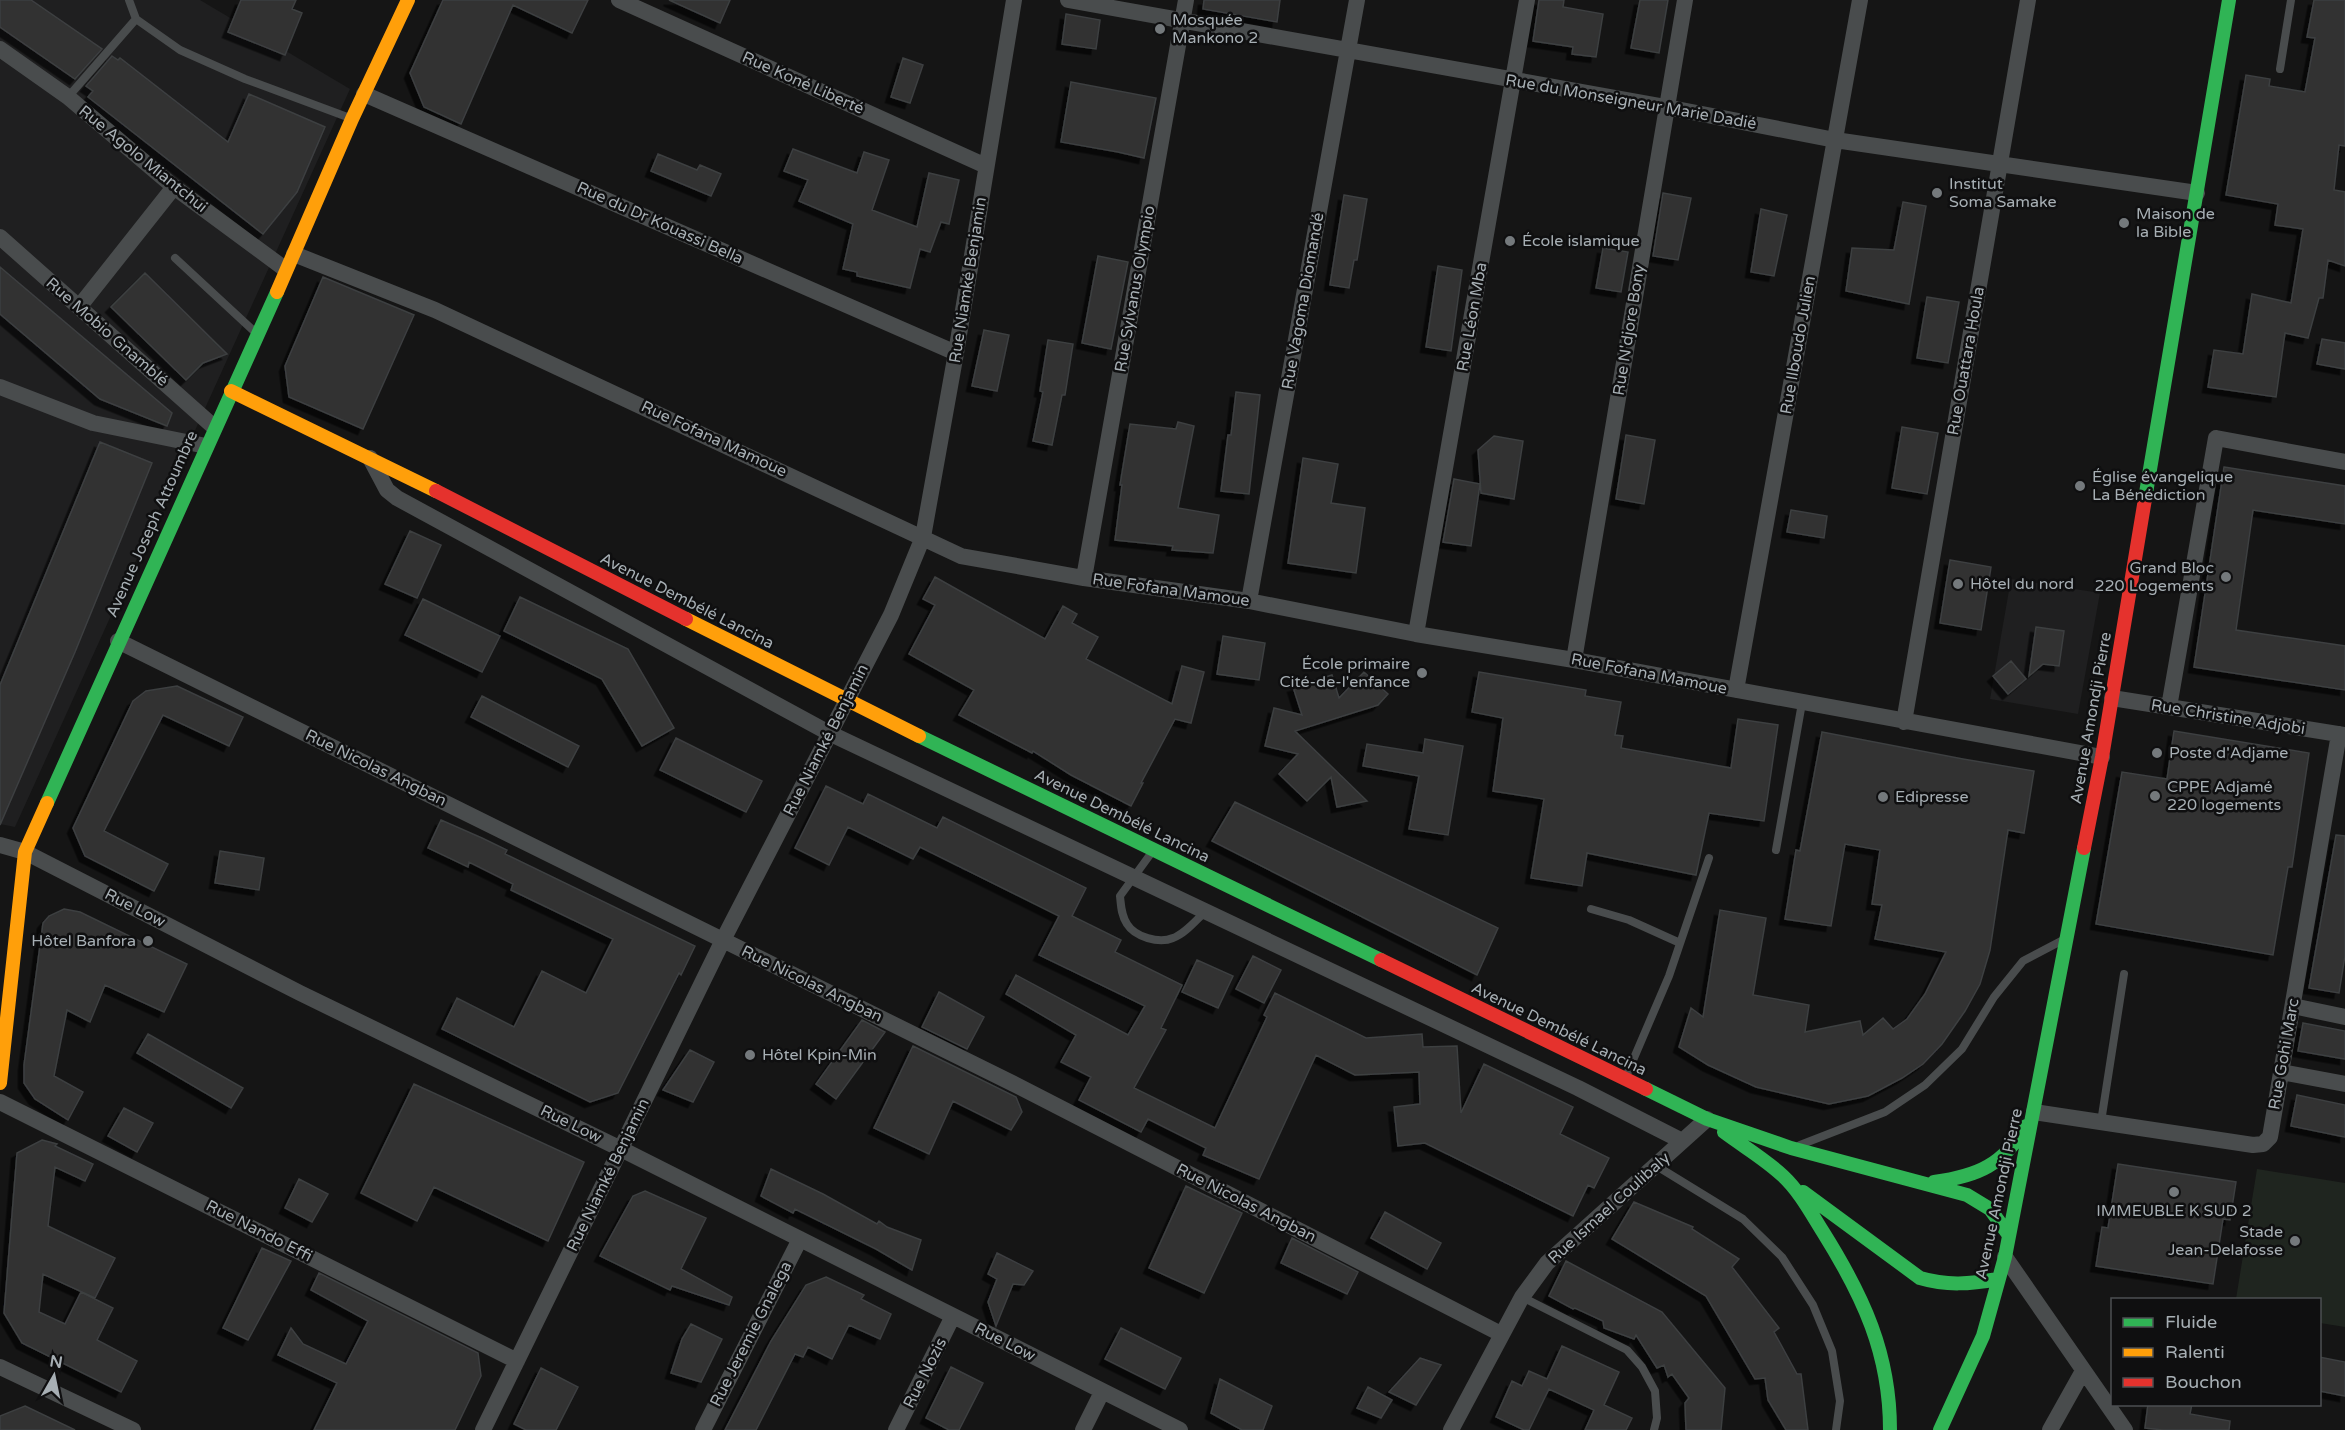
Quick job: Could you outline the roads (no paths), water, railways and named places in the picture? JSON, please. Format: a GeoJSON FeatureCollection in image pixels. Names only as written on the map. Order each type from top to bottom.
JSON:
{"type":"FeatureCollection","features":[{"type":"Feature","properties":{"kind":"street","name":"Avenue Joseph Attoumbre"},"geometry":{"type":"LineString","coordinates":[[0,1083],[25,852],[285,269],[294,254],[352,119],[408,0]]}},
{"type":"Feature","properties":{"kind":"street","name":"Rue Koné Liberté"},"geometry":{"type":"LineString","coordinates":[[619,0],[986,166]]}},
{"type":"Feature","properties":{"kind":"street","name":"Rue Niamké Benjamin"},"geometry":{"type":"LineString","coordinates":[[483,1430],[723,940],[891,615],[923,537],[1014,0]]}},
{"type":"Feature","properties":{"kind":"street","name":"Rue du Monseigneur Marie Dadié"},"geometry":{"type":"LineString","coordinates":[[1068,0],[1666,107],[1835,140],[2196,193]]}},
{"type":"Feature","properties":{"kind":"street","name":"Rue Sylvanus Olympio"},"geometry":{"type":"LineString","coordinates":[[1084,578],[1186,0]]}},
{"type":"Feature","properties":{"kind":"street","name":"Rue Vagoma Diomandé"},"geometry":{"type":"LineString","coordinates":[[1249,601],[1357,0]]}},
{"type":"Feature","properties":{"kind":"street","name":"Rue Léon Mba"},"geometry":{"type":"LineString","coordinates":[[1416,634],[1527,0]]}},
{"type":"Feature","properties":{"kind":"street","name":"Rue N'djore Bony"},"geometry":{"type":"LineString","coordinates":[[1574,660],[1685,0]]}},
{"type":"Feature","properties":{"kind":"street","name":"Rue Ilboudo Julien"},"geometry":{"type":"LineString","coordinates":[[1736,690],[1860,0]]}},
{"type":"Feature","properties":{"kind":"street","name":"Rue Ouattara Houla"},"geometry":{"type":"LineString","coordinates":[[1904,722],[2028,0]]}},
{"type":"Feature","properties":{"kind":"street","name":"Avenue Amondji Pierre"},"geometry":{"type":"LineString","coordinates":[[1940,1430],[1983,1336],[2005,1257],[2102,757],[2229,0]]}},
{"type":"Feature","properties":{"kind":"street","name":"Rue Agolo Miantchui"},"geometry":{"type":"LineString","coordinates":[[0,49],[68,97],[174,187],[285,269]]}},
{"type":"Feature","properties":{"kind":"street","name":"Rue du Dr Kouassi Bella"},"geometry":{"type":"LineString","coordinates":[[364,94],[956,352]]}},
{"type":"Feature","properties":{"kind":"street"},"geometry":{"type":"LineString","coordinates":[[79,307],[174,187]]}},
{"type":"Feature","properties":{"kind":"street","name":"Rue Mobio Gnamblé"},"geometry":{"type":"LineString","coordinates":[[0,237],[214,427]]}},
{"type":"Feature","properties":{"kind":"street","name":"Rue Fofana Mamoue"},"geometry":{"type":"LineString","coordinates":[[294,254],[435,310],[961,556],[1084,578],[1249,601],[1416,634],[1574,660],[2102,757]]}},
{"type":"Feature","properties":{"kind":"street"},"geometry":{"type":"LineString","coordinates":[[0,387],[93,423],[206,446]]}},
{"type":"Feature","properties":{"kind":"street","name":"Avenue Dembélé Lancina"},"geometry":{"type":"LineString","coordinates":[[231,391],[370,458],[846,700],[1707,1119],[1791,1148],[1967,1195],[1990,1209],[2008,1234]]}},
{"type":"Feature","properties":{"kind":"street"},"geometry":{"type":"LineString","coordinates":[[2169,707],[2216,438],[2344,457]]}},
{"type":"Feature","properties":{"kind":"street"},"geometry":{"type":"LineString","coordinates":[[370,458],[387,490],[397,498],[829,733],[1206,910],[1578,1088],[1682,1141]]}},
{"type":"Feature","properties":{"kind":"street","name":"Rue Nicolas Angban"},"geometry":{"type":"LineString","coordinates":[[118,641],[1012,1083],[1501,1334]]}},
{"type":"Feature","properties":{"kind":"street","name":"Rue Christine Adjobi"},"geometry":{"type":"LineString","coordinates":[[2112,698],[2342,735]]}},
{"type":"Feature","properties":{"kind":"street","name":"Rue Gohi Marc"},"geometry":{"type":"LineString","coordinates":[[2034,1112],[2253,1145],[2264,1144],[2270,1137],[2342,735]]}},
{"type":"Feature","properties":{"kind":"street","name":"Rue Low"},"geometry":{"type":"LineString","coordinates":[[0,845],[25,852],[300,993],[621,1149],[1180,1430]]}},
{"type":"Feature","properties":{"kind":"street"},"geometry":{"type":"LineString","coordinates":[[2293,1006],[2345,1017]]}},
{"type":"Feature","properties":{"kind":"street"},"geometry":{"type":"LineString","coordinates":[[2281,1072],[2345,1084]]}},
{"type":"Feature","properties":{"kind":"street","name":"Rue Nando Effi"},"geometry":{"type":"LineString","coordinates":[[0,1102],[517,1361]]}},
{"type":"Feature","properties":{"kind":"street"},"geometry":{"type":"LineString","coordinates":[[1921,1184],[1960,1180],[1983,1171],[2004,1157],[2019,1141],[2034,1112]]}},
{"type":"Feature","properties":{"kind":"street"},"geometry":{"type":"LineString","coordinates":[[1707,1119],[1920,1278],[1942,1285],[1964,1285],[1998,1279]]}},
{"type":"Feature","properties":{"kind":"street","name":"Rue Ismael Coulibaly"},"geometry":{"type":"LineString","coordinates":[[1451,1430],[1522,1297],[1555,1255],[1707,1119]]}},
{"type":"Feature","properties":{"kind":"street"},"geometry":{"type":"LineString","coordinates":[[1788,1181],[1834,1249],[1870,1314],[1885,1363],[1891,1408],[1890,1430]]}},
{"type":"Feature","properties":{"kind":"street","name":"Rue Jeremie Gnalega"},"geometry":{"type":"LineString","coordinates":[[703,1430],[800,1239]]}},
{"type":"Feature","properties":{"kind":"street"},"geometry":{"type":"LineString","coordinates":[[2005,1257],[2125,1430]]}},
{"type":"Feature","properties":{"kind":"street","name":"Rue Nozis"},"geometry":{"type":"LineString","coordinates":[[896,1430],[953,1316]]}},
{"type":"Feature","properties":{"kind":"street"},"geometry":{"type":"LineString","coordinates":[[0,1366],[133,1430]]}},
{"type":"Feature","properties":{"kind":"street"},"geometry":{"type":"LineString","coordinates":[[2050,1430],[2083,1371]]}},
{"type":"Feature","properties":{"kind":"street"},"geometry":{"type":"LineString","coordinates":[[1083,1430],[1102,1392]]}},
{"type":"Feature","properties":{"kind":"lane"},"geometry":{"type":"LineString","coordinates":[[129,0],[136,19],[180,50],[245,79],[352,119]]}},
{"type":"Feature","properties":{"kind":"lane"},"geometry":{"type":"LineString","coordinates":[[2280,69],[2291,0]]}},
{"type":"Feature","properties":{"kind":"lane"},"geometry":{"type":"LineString","coordinates":[[68,97],[136,19]]}},
{"type":"Feature","properties":{"kind":"lane"},"geometry":{"type":"LineString","coordinates":[[175,258],[256,334]]}},
{"type":"Feature","properties":{"kind":"lane"},"geometry":{"type":"LineString","coordinates":[[1776,850],[1802,703]]}},
{"type":"Feature","properties":{"kind":"lane"},"geometry":{"type":"LineString","coordinates":[[1154,849],[1120,896],[1127,926],[1146,938],[1163,941],[1176,938],[1206,910]]}},
{"type":"Feature","properties":{"kind":"lane"},"geometry":{"type":"LineString","coordinates":[[1625,1079],[1670,976],[1709,858]]}},
{"type":"Feature","properties":{"kind":"lane"},"geometry":{"type":"LineString","coordinates":[[1591,909],[1629,920],[1680,942]]}},
{"type":"Feature","properties":{"kind":"lane"},"geometry":{"type":"LineString","coordinates":[[1791,1148],[1885,1112],[1925,1085],[1962,1049],[1994,997],[2023,961],[2067,938]]}},
{"type":"Feature","properties":{"kind":"lane"},"geometry":{"type":"LineString","coordinates":[[2101,1122],[2124,974]]}},
{"type":"Feature","properties":{"kind":"lane"},"geometry":{"type":"LineString","coordinates":[[1654,1165],[1743,1219],[1782,1257],[1814,1305],[1832,1351],[1840,1401],[1836,1430]]}},
{"type":"Feature","properties":{"kind":"lane"},"geometry":{"type":"LineString","coordinates":[[1522,1297],[1627,1350],[1642,1367],[1655,1391],[1657,1418],[1654,1430]]}},
{"type":"Feature","properties":{"kind":"place","name":"Mosquée Mankono 2"},"geometry":{"type":"Point","coordinates":[1160,29]}},
{"type":"Feature","properties":{"kind":"place","name":"Institut Soma Samake"},"geometry":{"type":"Point","coordinates":[1937,193]}},
{"type":"Feature","properties":{"kind":"place","name":"Maison de la Bible"},"geometry":{"type":"Point","coordinates":[2124,223]}},
{"type":"Feature","properties":{"kind":"place","name":"École islamique"},"geometry":{"type":"Point","coordinates":[1510,241]}},
{"type":"Feature","properties":{"kind":"place","name":"Église évangelique La Bénédiction"},"geometry":{"type":"Point","coordinates":[2080,486]}},
{"type":"Feature","properties":{"kind":"place","name":"Grand Bloc 220 Logements"},"geometry":{"type":"Point","coordinates":[2226,577]}},
{"type":"Feature","properties":{"kind":"place","name":"Hôtel du nord"},"geometry":{"type":"Point","coordinates":[1958,584]}},
{"type":"Feature","properties":{"kind":"place","name":"École primaire Cité-de-l'enfance"},"geometry":{"type":"Point","coordinates":[1422,673]}},
{"type":"Feature","properties":{"kind":"place","name":"Poste d'Adjame"},"geometry":{"type":"Point","coordinates":[2157,753]}},
{"type":"Feature","properties":{"kind":"place","name":"CPPE Adjamé 220 logements"},"geometry":{"type":"Point","coordinates":[2155,796]}},
{"type":"Feature","properties":{"kind":"place","name":"Edipresse"},"geometry":{"type":"Point","coordinates":[1883,797]}},
{"type":"Feature","properties":{"kind":"place","name":"Hôtel Banfora"},"geometry":{"type":"Point","coordinates":[148,941]}},
{"type":"Feature","properties":{"kind":"place","name":"Hôtel Kpin-Min"},"geometry":{"type":"Point","coordinates":[750,1055]}},
{"type":"Feature","properties":{"kind":"place","name":"IMMEUBLE K SUD 2"},"geometry":{"type":"Point","coordinates":[2174,1192]}},
{"type":"Feature","properties":{"kind":"place","name":"Stade Jean-Delafosse"},"geometry":{"type":"Point","coordinates":[2295,1241]}}]}
